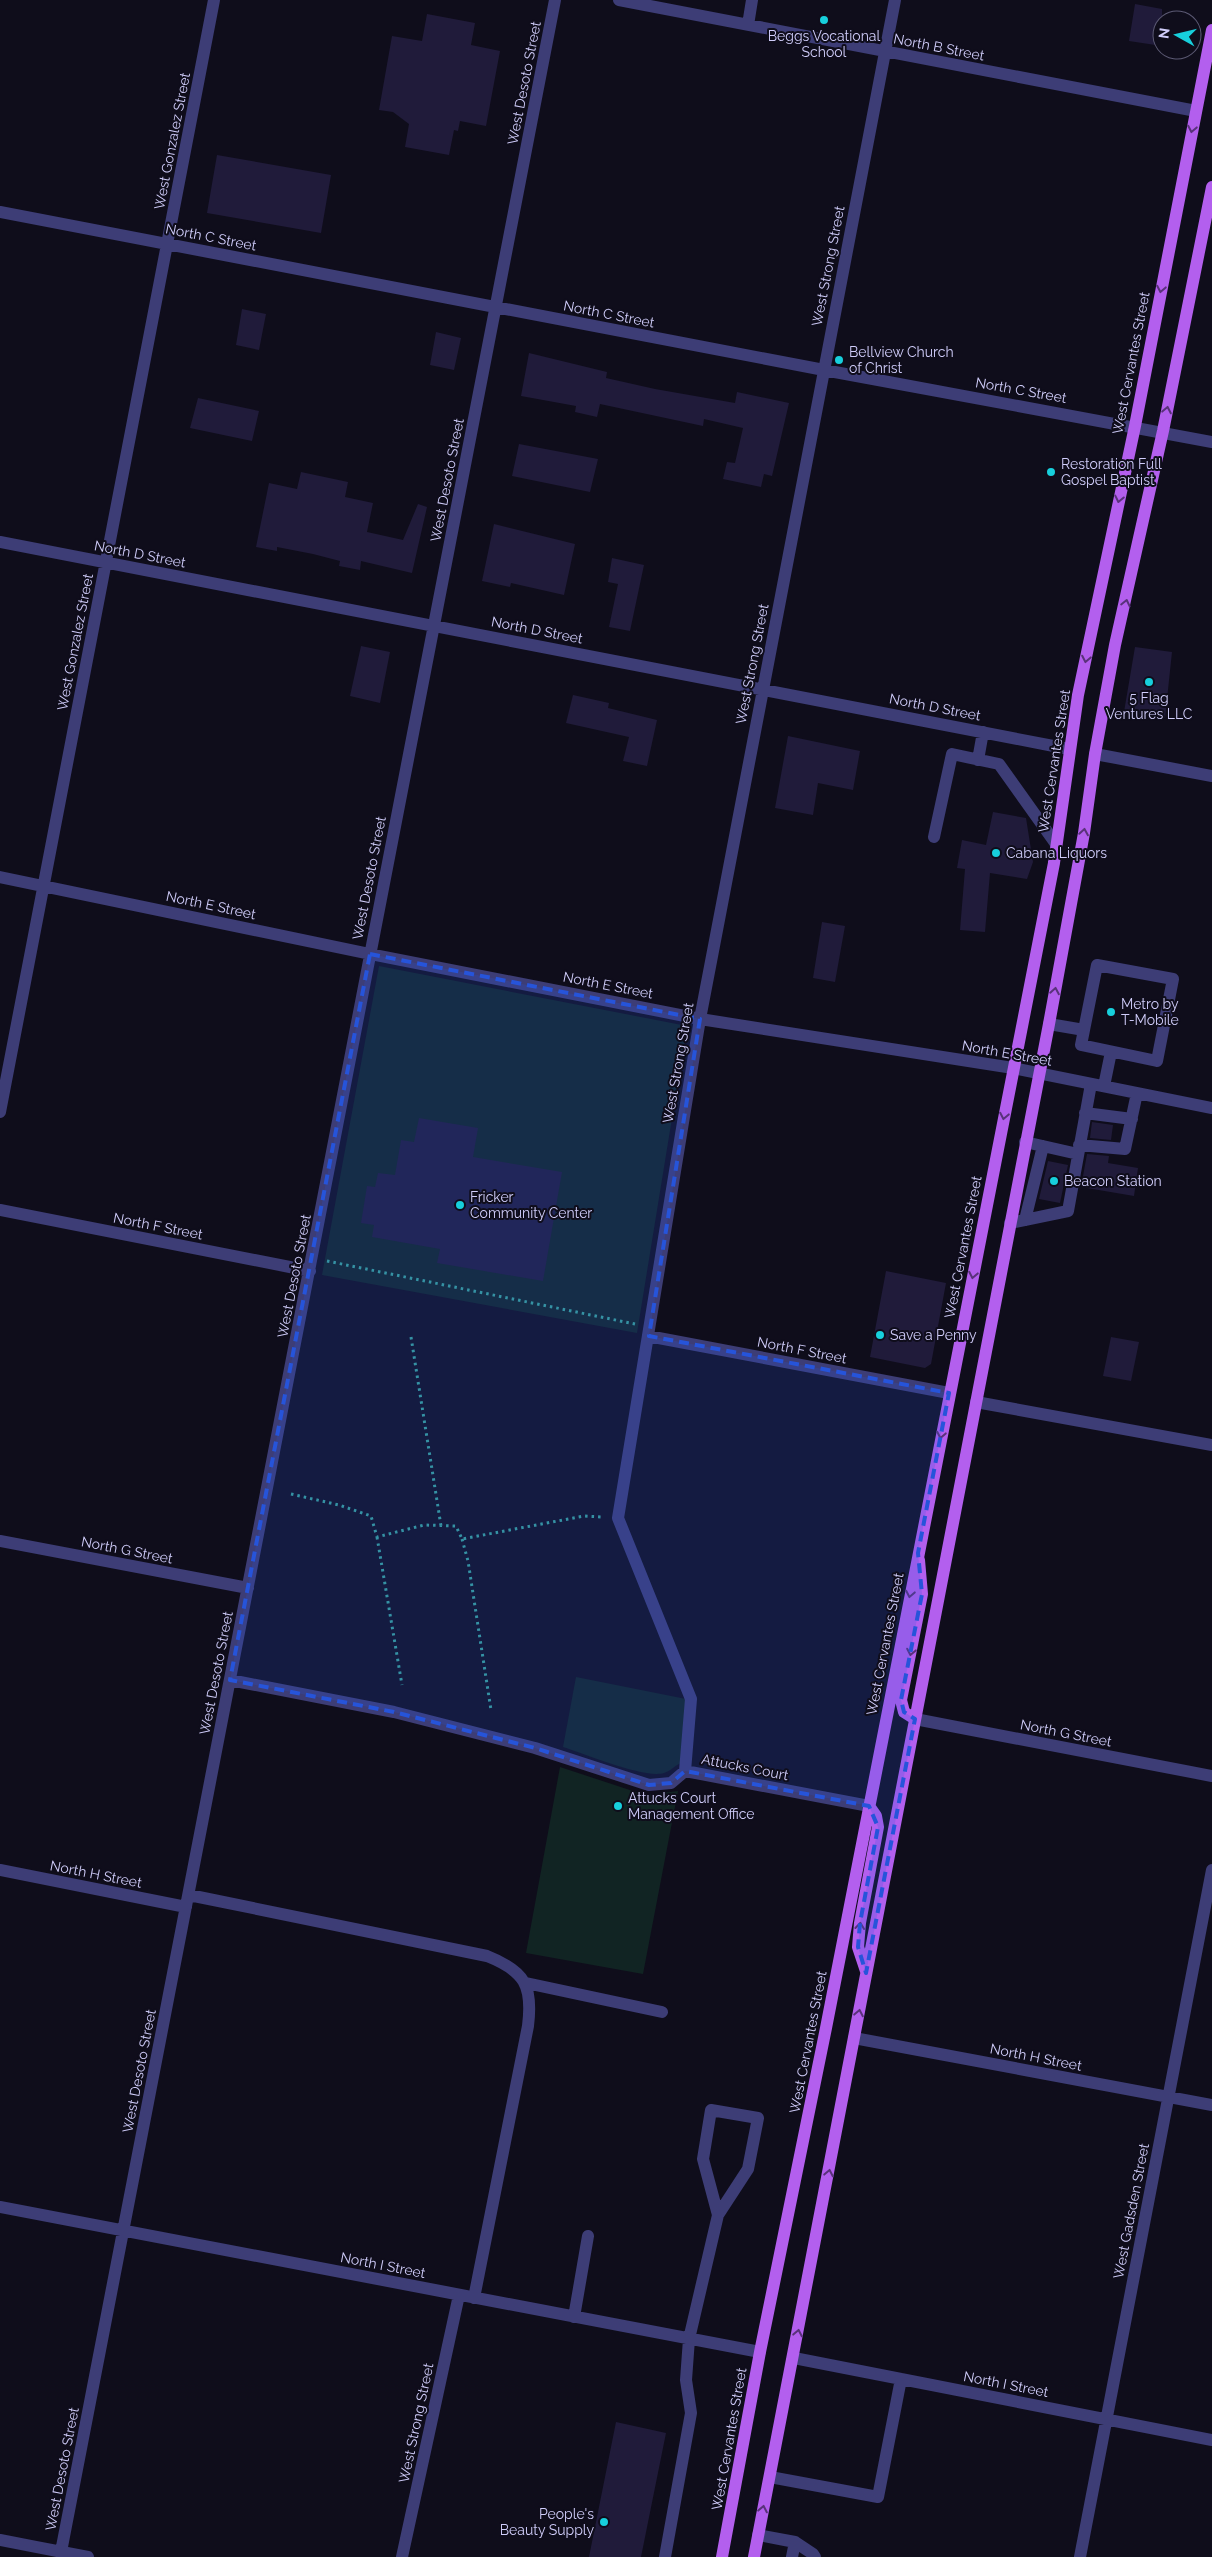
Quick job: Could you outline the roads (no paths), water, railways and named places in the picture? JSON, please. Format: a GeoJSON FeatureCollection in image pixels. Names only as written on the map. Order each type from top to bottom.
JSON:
{"type":"FeatureCollection","features":[{"type":"Feature","properties":{"kind":"main road","name":"West Cervantes Street"},"geometry":{"type":"LineString","coordinates":[[722,2557],[760,2352],[869,1806],[1056,844],[1069,749],[1106,556],[1135,426],[1212,30]]}},
{"type":"Feature","properties":{"kind":"main road"},"geometry":{"type":"LineString","coordinates":[[754,2557],[794,2358],[866,1973],[1049,1024],[1084,833],[1095,754],[1115,646],[1163,431],[1212,187]]}},
{"type":"Feature","properties":{"kind":"main road"},"geometry":{"type":"LineString","coordinates":[[915,1719],[904,1712],[901,1700],[922,1594],[918,1553]]}},
{"type":"Feature","properties":{"kind":"main road"},"geometry":{"type":"LineString","coordinates":[[866,1973],[858,1946],[860,1923],[878,1827],[876,1816],[869,1806]]}},
{"type":"Feature","properties":{"kind":"street","name":"West Gonzalez Street"},"geometry":{"type":"LineString","coordinates":[[0,1112],[214,0]]}},
{"type":"Feature","properties":{"kind":"street","name":"West Desoto Street"},"geometry":{"type":"LineString","coordinates":[[61,2554],[312,1265],[370,954],[555,0]]}},
{"type":"Feature","properties":{"kind":"street","name":"North B Street"},"geometry":{"type":"LineString","coordinates":[[619,0],[1196,111]]}},
{"type":"Feature","properties":{"kind":"street"},"geometry":{"type":"LineString","coordinates":[[748,25],[752,0]]}},
{"type":"Feature","properties":{"kind":"street","name":"West Strong Street"},"geometry":{"type":"LineString","coordinates":[[685,1771],[691,1699],[618,1518],[700,1019],[895,0]]}},
{"type":"Feature","properties":{"kind":"street","name":"North C Street"},"geometry":{"type":"LineString","coordinates":[[0,212],[824,370],[1163,431],[1212,442]]}},
{"type":"Feature","properties":{"kind":"street","name":"North D Street"},"geometry":{"type":"LineString","coordinates":[[0,542],[762,688],[1069,749]]}},
{"type":"Feature","properties":{"kind":"street"},"geometry":{"type":"LineString","coordinates":[[978,760],[983,732]]}},
{"type":"Feature","properties":{"kind":"street"},"geometry":{"type":"LineString","coordinates":[[934,836],[952,754],[999,764],[1056,844]]}},
{"type":"Feature","properties":{"kind":"street"},"geometry":{"type":"LineString","coordinates":[[1095,754],[1212,776]]}},
{"type":"Feature","properties":{"kind":"street","name":"North E Street"},"geometry":{"type":"LineString","coordinates":[[0,877],[370,954],[700,1019],[1013,1068],[1212,1108]]}},
{"type":"Feature","properties":{"kind":"street"},"geometry":{"type":"LineString","coordinates":[[1097,965],[1172,979],[1157,1061],[1081,1045],[1084,1030],[1097,965]]}},
{"type":"Feature","properties":{"kind":"street"},"geometry":{"type":"LineString","coordinates":[[1049,1024],[1084,1030]]}},
{"type":"Feature","properties":{"kind":"street"},"geometry":{"type":"LineString","coordinates":[[1104,1086],[1111,1052]]}},
{"type":"Feature","properties":{"kind":"street"},"geometry":{"type":"LineString","coordinates":[[1010,1223],[1068,1211],[1090,1084]]}},
{"type":"Feature","properties":{"kind":"street"},"geometry":{"type":"LineString","coordinates":[[1025,1142],[1079,1150],[1125,1149],[1137,1093]]}},
{"type":"Feature","properties":{"kind":"street"},"geometry":{"type":"LineString","coordinates":[[1085,1113],[1132,1119]]}},
{"type":"Feature","properties":{"kind":"street"},"geometry":{"type":"LineString","coordinates":[[1025,1220],[1043,1146]]}},
{"type":"Feature","properties":{"kind":"street","name":"North F Street"},"geometry":{"type":"LineString","coordinates":[[0,1210],[312,1265]]}},
{"type":"Feature","properties":{"kind":"street","name":"North F Street"},"geometry":{"type":"LineString","coordinates":[[649,1331],[950,1393]]}},
{"type":"Feature","properties":{"kind":"street"},"geometry":{"type":"LineString","coordinates":[[976,1402],[1212,1445]]}},
{"type":"Feature","properties":{"kind":"street","name":"North G Street"},"geometry":{"type":"LineString","coordinates":[[0,1541],[248,1588]]}},
{"type":"Feature","properties":{"kind":"street","name":"Attucks Court"},"geometry":{"type":"LineString","coordinates":[[230,1680],[394,1712],[535,1748],[649,1785],[670,1783],[685,1771],[869,1806]]}},
{"type":"Feature","properties":{"kind":"street","name":"North G Street"},"geometry":{"type":"LineString","coordinates":[[915,1719],[1212,1776]]}},
{"type":"Feature","properties":{"kind":"street","name":"North H Street"},"geometry":{"type":"LineString","coordinates":[[0,1870],[187,1901],[487,1956],[503,1962],[526,1983]]}},
{"type":"Feature","properties":{"kind":"street","name":"West Gadsden Street"},"geometry":{"type":"LineString","coordinates":[[1080,2557],[1212,1870]]}},
{"type":"Feature","properties":{"kind":"street"},"geometry":{"type":"LineString","coordinates":[[474,2298],[528,2026],[530,2007],[526,1983],[662,2012]]}},
{"type":"Feature","properties":{"kind":"street","name":"North H Street"},"geometry":{"type":"LineString","coordinates":[[854,2038],[1212,2105]]}},
{"type":"Feature","properties":{"kind":"street"},"geometry":{"type":"LineString","coordinates":[[665,2557],[691,2413],[686,2380],[689,2339],[718,2215],[748,2169],[758,2118],[710,2110],[703,2159],[718,2215]]}},
{"type":"Feature","properties":{"kind":"street","name":"North I Street"},"geometry":{"type":"LineString","coordinates":[[0,2207],[760,2352]]}},
{"type":"Feature","properties":{"kind":"street"},"geometry":{"type":"LineString","coordinates":[[574,2317],[588,2236]]}},
{"type":"Feature","properties":{"kind":"street","name":"West Strong Street"},"geometry":{"type":"LineString","coordinates":[[402,2557],[459,2295]]}},
{"type":"Feature","properties":{"kind":"street","name":"North I Street"},"geometry":{"type":"LineString","coordinates":[[794,2358],[1212,2440]]}},
{"type":"Feature","properties":{"kind":"street"},"geometry":{"type":"LineString","coordinates":[[770,2477],[878,2497],[901,2379]]}},
{"type":"Feature","properties":{"kind":"street"},"geometry":{"type":"LineString","coordinates":[[758,2536],[799,2548],[815,2557]]}},
{"type":"Feature","properties":{"kind":"street"},"geometry":{"type":"LineString","coordinates":[[0,2540],[61,2554],[88,2557]]}},
{"type":"Feature","properties":{"kind":"street"},"geometry":{"type":"LineString","coordinates":[[792,2557],[799,2548]]}},
{"type":"Feature","properties":{"kind":"place","name":"Beggs Vocational School"},"geometry":{"type":"Point","coordinates":[824,20]}},
{"type":"Feature","properties":{"kind":"place","name":"Bellview Church of Christ"},"geometry":{"type":"Point","coordinates":[839,360]}},
{"type":"Feature","properties":{"kind":"place","name":"Restoration Full Gospel Baptist"},"geometry":{"type":"Point","coordinates":[1051,472]}},
{"type":"Feature","properties":{"kind":"place","name":"5 Flag Ventures LLC"},"geometry":{"type":"Point","coordinates":[1149,682]}},
{"type":"Feature","properties":{"kind":"place","name":"Cabana Liquors"},"geometry":{"type":"Point","coordinates":[996,853]}},
{"type":"Feature","properties":{"kind":"place","name":"Metro by T-Mobile"},"geometry":{"type":"Point","coordinates":[1111,1012]}},
{"type":"Feature","properties":{"kind":"place","name":"Beacon Station"},"geometry":{"type":"Point","coordinates":[1054,1181]}},
{"type":"Feature","properties":{"kind":"place","name":"Fricker Community Center"},"geometry":{"type":"Point","coordinates":[460,1205]}},
{"type":"Feature","properties":{"kind":"place","name":"Save a Penny"},"geometry":{"type":"Point","coordinates":[880,1335]}},
{"type":"Feature","properties":{"kind":"place","name":"Attucks Court Management Office"},"geometry":{"type":"Point","coordinates":[618,1806]}},
{"type":"Feature","properties":{"kind":"place","name":"People's Beauty Supply"},"geometry":{"type":"Point","coordinates":[604,2522]}}]}
